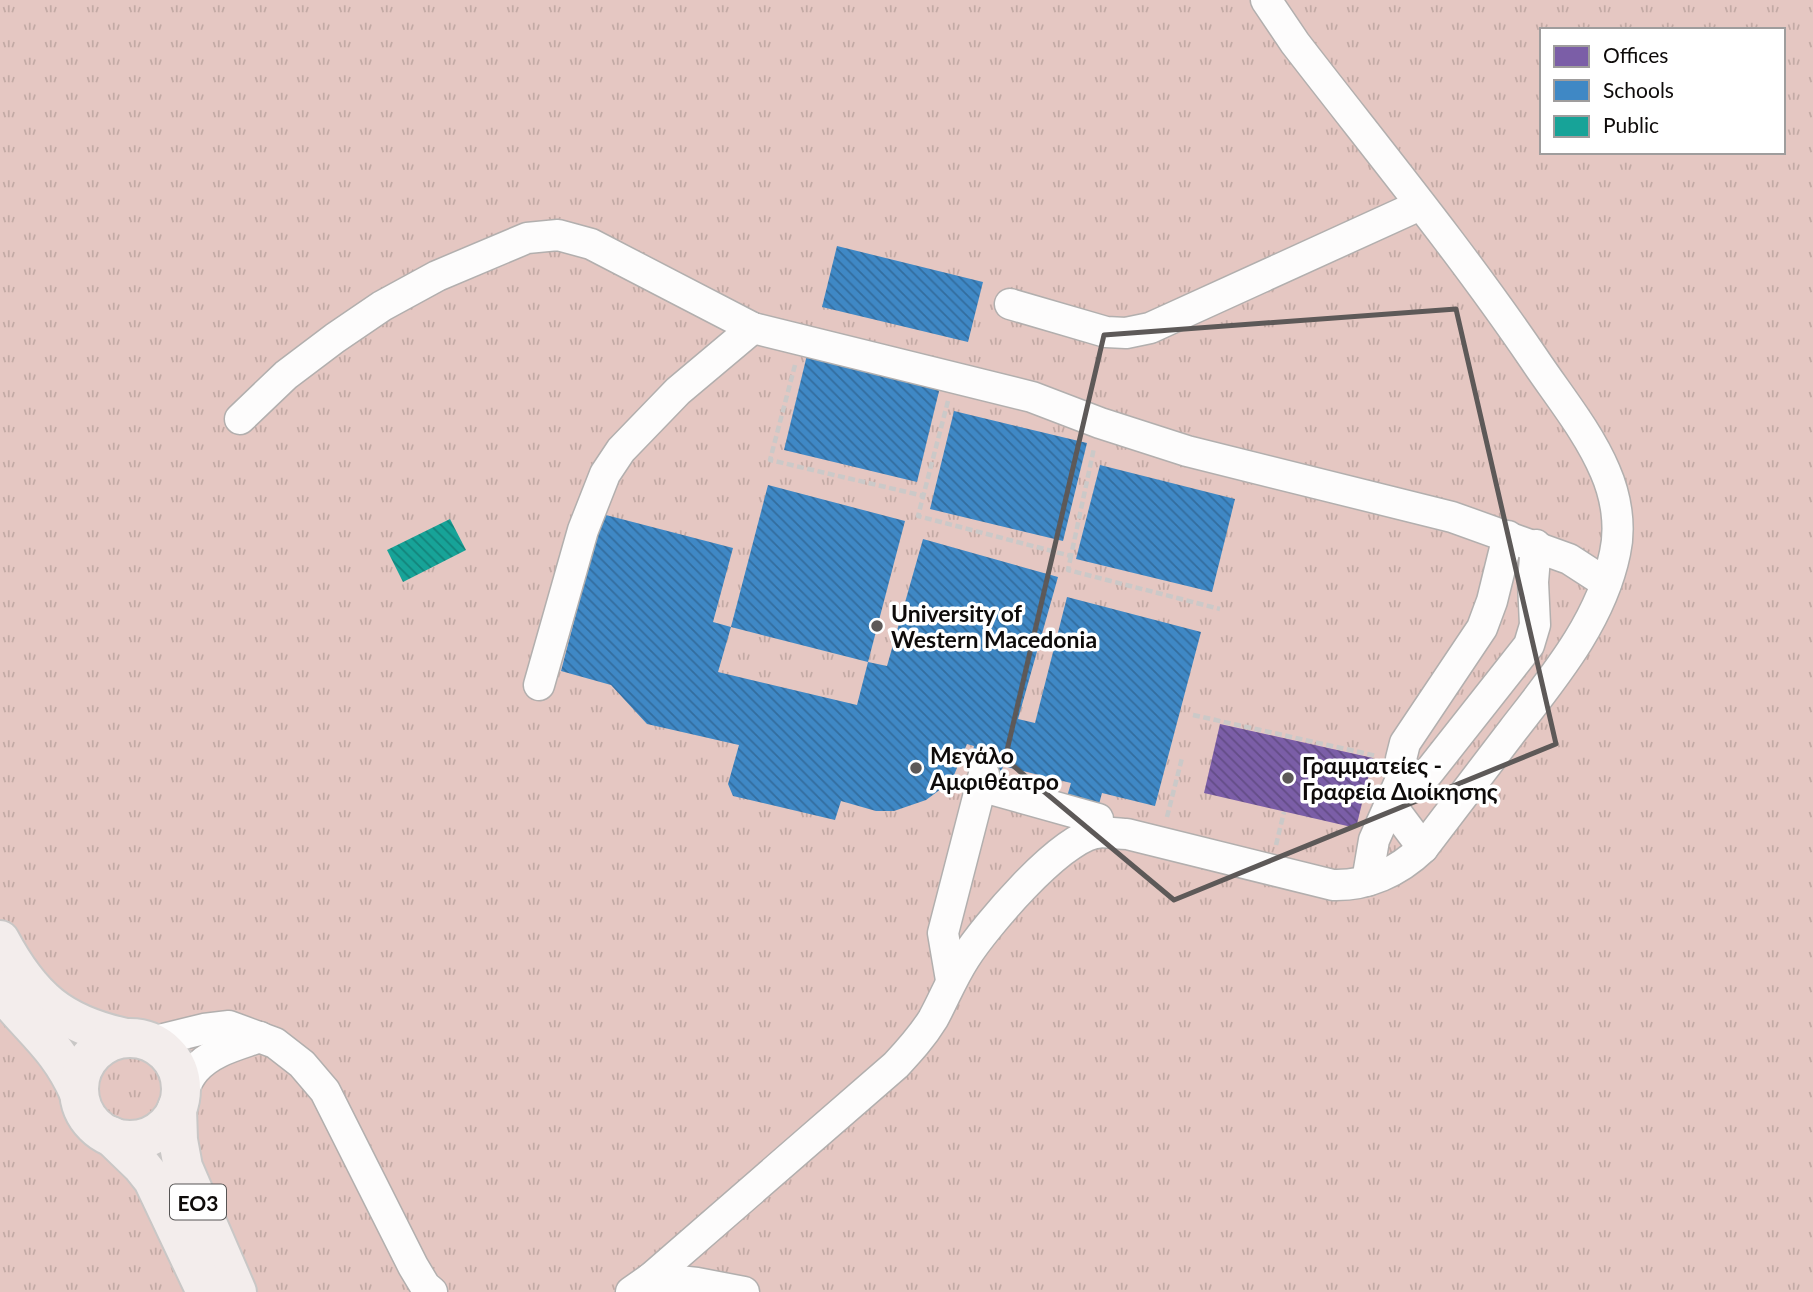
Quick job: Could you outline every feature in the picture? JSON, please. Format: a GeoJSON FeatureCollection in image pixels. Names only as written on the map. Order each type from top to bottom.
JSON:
{"type":"FeatureCollection","features":[{"type":"Feature","properties":{"kind":"main road","name":"ΕΟ3"},"geometry":{"type":"LineString","coordinates":[[0,940],[24,980],[45,1001],[87,1028],[138,1040],[164,1051],[174,1063],[180,1078],[178,1140],[183,1167],[237,1292]]}},
{"type":"Feature","properties":{"kind":"main road","name":"ΕΟ3"},"geometry":{"type":"LineString","coordinates":[[0,989],[52,1046],[66,1067],[89,1119],[111,1136],[153,1180],[206,1292]]}},
{"type":"Feature","properties":{"kind":"main road"},"geometry":{"type":"LineString","coordinates":[[79,1093],[81,1074],[91,1056],[106,1043],[138,1040]]}},
{"type":"Feature","properties":{"kind":"main road"},"geometry":{"type":"LineString","coordinates":[[111,1136],[130,1140],[150,1136],[166,1124],[179,1101]]}},
{"type":"Feature","properties":{"kind":"street"},"geometry":{"type":"LineString","coordinates":[[641,1285],[896,1065],[919,1040],[967,954],[1035,875],[1075,841],[1096,833],[1127,834],[1333,885],[1352,886],[1390,873],[1423,848],[1550,682],[1592,618],[1615,552],[1618,526],[1615,502],[1606,472],[1569,411],[1499,307],[1295,43],[1266,0]]}},
{"type":"Feature","properties":{"kind":"street"},"geometry":{"type":"LineString","coordinates":[[1010,304],[1106,332],[1126,333],[1150,328],[1420,205]]}},
{"type":"Feature","properties":{"kind":"street"},"geometry":{"type":"LineString","coordinates":[[240,419],[286,375],[382,306],[437,276],[527,238],[558,235],[591,244],[753,328],[1032,397],[1100,423],[1187,451],[1452,517],[1569,559],[1606,583]]}},
{"type":"Feature","properties":{"kind":"street"},"geometry":{"type":"LineString","coordinates":[[539,685],[580,540],[605,474],[621,450],[677,391],[753,328]]}},
{"type":"Feature","properties":{"kind":"street"},"geometry":{"type":"LineString","coordinates":[[1367,881],[1374,840],[1389,784],[1405,743],[1482,628],[1508,536]]}},
{"type":"Feature","properties":{"kind":"street"},"geometry":{"type":"LineString","coordinates":[[1389,784],[1410,781],[1428,773],[1529,645],[1535,625],[1533,582],[1536,545]]}},
{"type":"Feature","properties":{"kind":"street"},"geometry":{"type":"LineString","coordinates":[[1499,574],[1533,582]]}},
{"type":"Feature","properties":{"kind":"street"},"geometry":{"type":"LineString","coordinates":[[951,980],[943,933],[982,780],[1098,818],[1096,833]]}},
{"type":"Feature","properties":{"kind":"street"},"geometry":{"type":"LineString","coordinates":[[1389,784],[1423,848]]}},
{"type":"Feature","properties":{"kind":"street"},"geometry":{"type":"LineString","coordinates":[[138,1040],[229,1026],[275,1043],[302,1063],[325,1091],[413,1266],[425,1286],[432,1292]]}},
{"type":"Feature","properties":{"kind":"street"},"geometry":{"type":"LineString","coordinates":[[179,1101],[196,1069],[211,1057],[260,1037]]}},
{"type":"Feature","properties":{"kind":"street"},"geometry":{"type":"LineString","coordinates":[[641,1285],[744,1292]]}},
{"type":"Feature","properties":{"kind":"path"},"geometry":{"type":"LineString","coordinates":[[802,340],[770,460],[924,496]]}},
{"type":"Feature","properties":{"kind":"path"},"geometry":{"type":"LineString","coordinates":[[954,378],[918,516],[1070,556]]}},
{"type":"Feature","properties":{"kind":"path"},"geometry":{"type":"LineString","coordinates":[[1100,423],[1068,570],[1220,609]]}},
{"type":"Feature","properties":{"kind":"path"},"geometry":{"type":"LineString","coordinates":[[1193,715],[1377,756],[1389,784]]}},
{"type":"Feature","properties":{"kind":"path"},"geometry":{"type":"LineString","coordinates":[[1160,842],[1182,758]]}},
{"type":"Feature","properties":{"kind":"highlighted area"},"geometry":{"type":"Polygon","coordinates":[[[1456,309],[1556,744],[1174,900],[1005,759],[1104,335],[1456,309]]]}},
{"type":"Feature","properties":{"kind":"green space"},"geometry":{"type":"Polygon","coordinates":[[[0,0],[1813,0],[1813,1292],[0,1292],[0,0]]]}},
{"type":"Feature","properties":{"kind":"building: Offices","name":"Γραμματείες - Γραφεία Διοίκησης"},"geometry":{"type":"Polygon","coordinates":[[[1220,724],[1373,758],[1356,828],[1204,793],[1220,724]]]}},
{"type":"Feature","properties":{"kind":"building: Schools"},"geometry":{"type":"Polygon","coordinates":[[[837,246],[983,282],[968,342],[822,307],[837,246]]]}},
{"type":"Feature","properties":{"kind":"building: Schools"},"geometry":{"type":"Polygon","coordinates":[[[807,355],[940,387],[917,482],[784,450],[807,355]]]}},
{"type":"Feature","properties":{"kind":"building: Schools"},"geometry":{"type":"Polygon","coordinates":[[[954,411],[1087,443],[1063,541],[930,509],[954,411]]]}},
{"type":"Feature","properties":{"kind":"building: Schools"},"geometry":{"type":"Polygon","coordinates":[[[1100,465],[1235,499],[1212,592],[1076,559],[1100,465]]]}},
{"type":"Feature","properties":{"kind":"building: Schools"},"geometry":{"type":"Polygon","coordinates":[[[768,485],[905,521],[868,662],[731,627],[768,485]]]}},
{"type":"Feature","properties":{"kind":"building: Schools"},"geometry":{"type":"Polygon","coordinates":[[[602,514],[733,548],[713,622],[731,627],[718,672],[857,705],[868,662],[887,666],[923,539],[1058,577],[1018,719],[1035,723],[1067,597],[1201,632],[1155,806],[1102,793],[1098,808],[1066,800],[1071,783],[1003,766],[1000,777],[969,770],[974,746],[967,744],[954,775],[945,786],[926,800],[894,811],[876,811],[841,801],[835,820],[733,796],[728,784],[739,745],[647,724],[611,685],[561,671],[602,514]]]}},
{"type":"Feature","properties":{"kind":"building: Public"},"geometry":{"type":"Polygon","coordinates":[[[450,519],[466,550],[403,582],[387,550],[450,519]]]}},
{"type":"Feature","properties":{"kind":"place","name":"University of Western Macedonia"},"geometry":{"type":"Point","coordinates":[877,626]}},
{"type":"Feature","properties":{"kind":"place","name":"Μεγάλο Αμφιθέατρο"},"geometry":{"type":"Point","coordinates":[916,768]}},
{"type":"Feature","properties":{"kind":"place","name":"Γραμματείες - Γραφεία Διοίκησης"},"geometry":{"type":"Point","coordinates":[1288,778]}}]}
